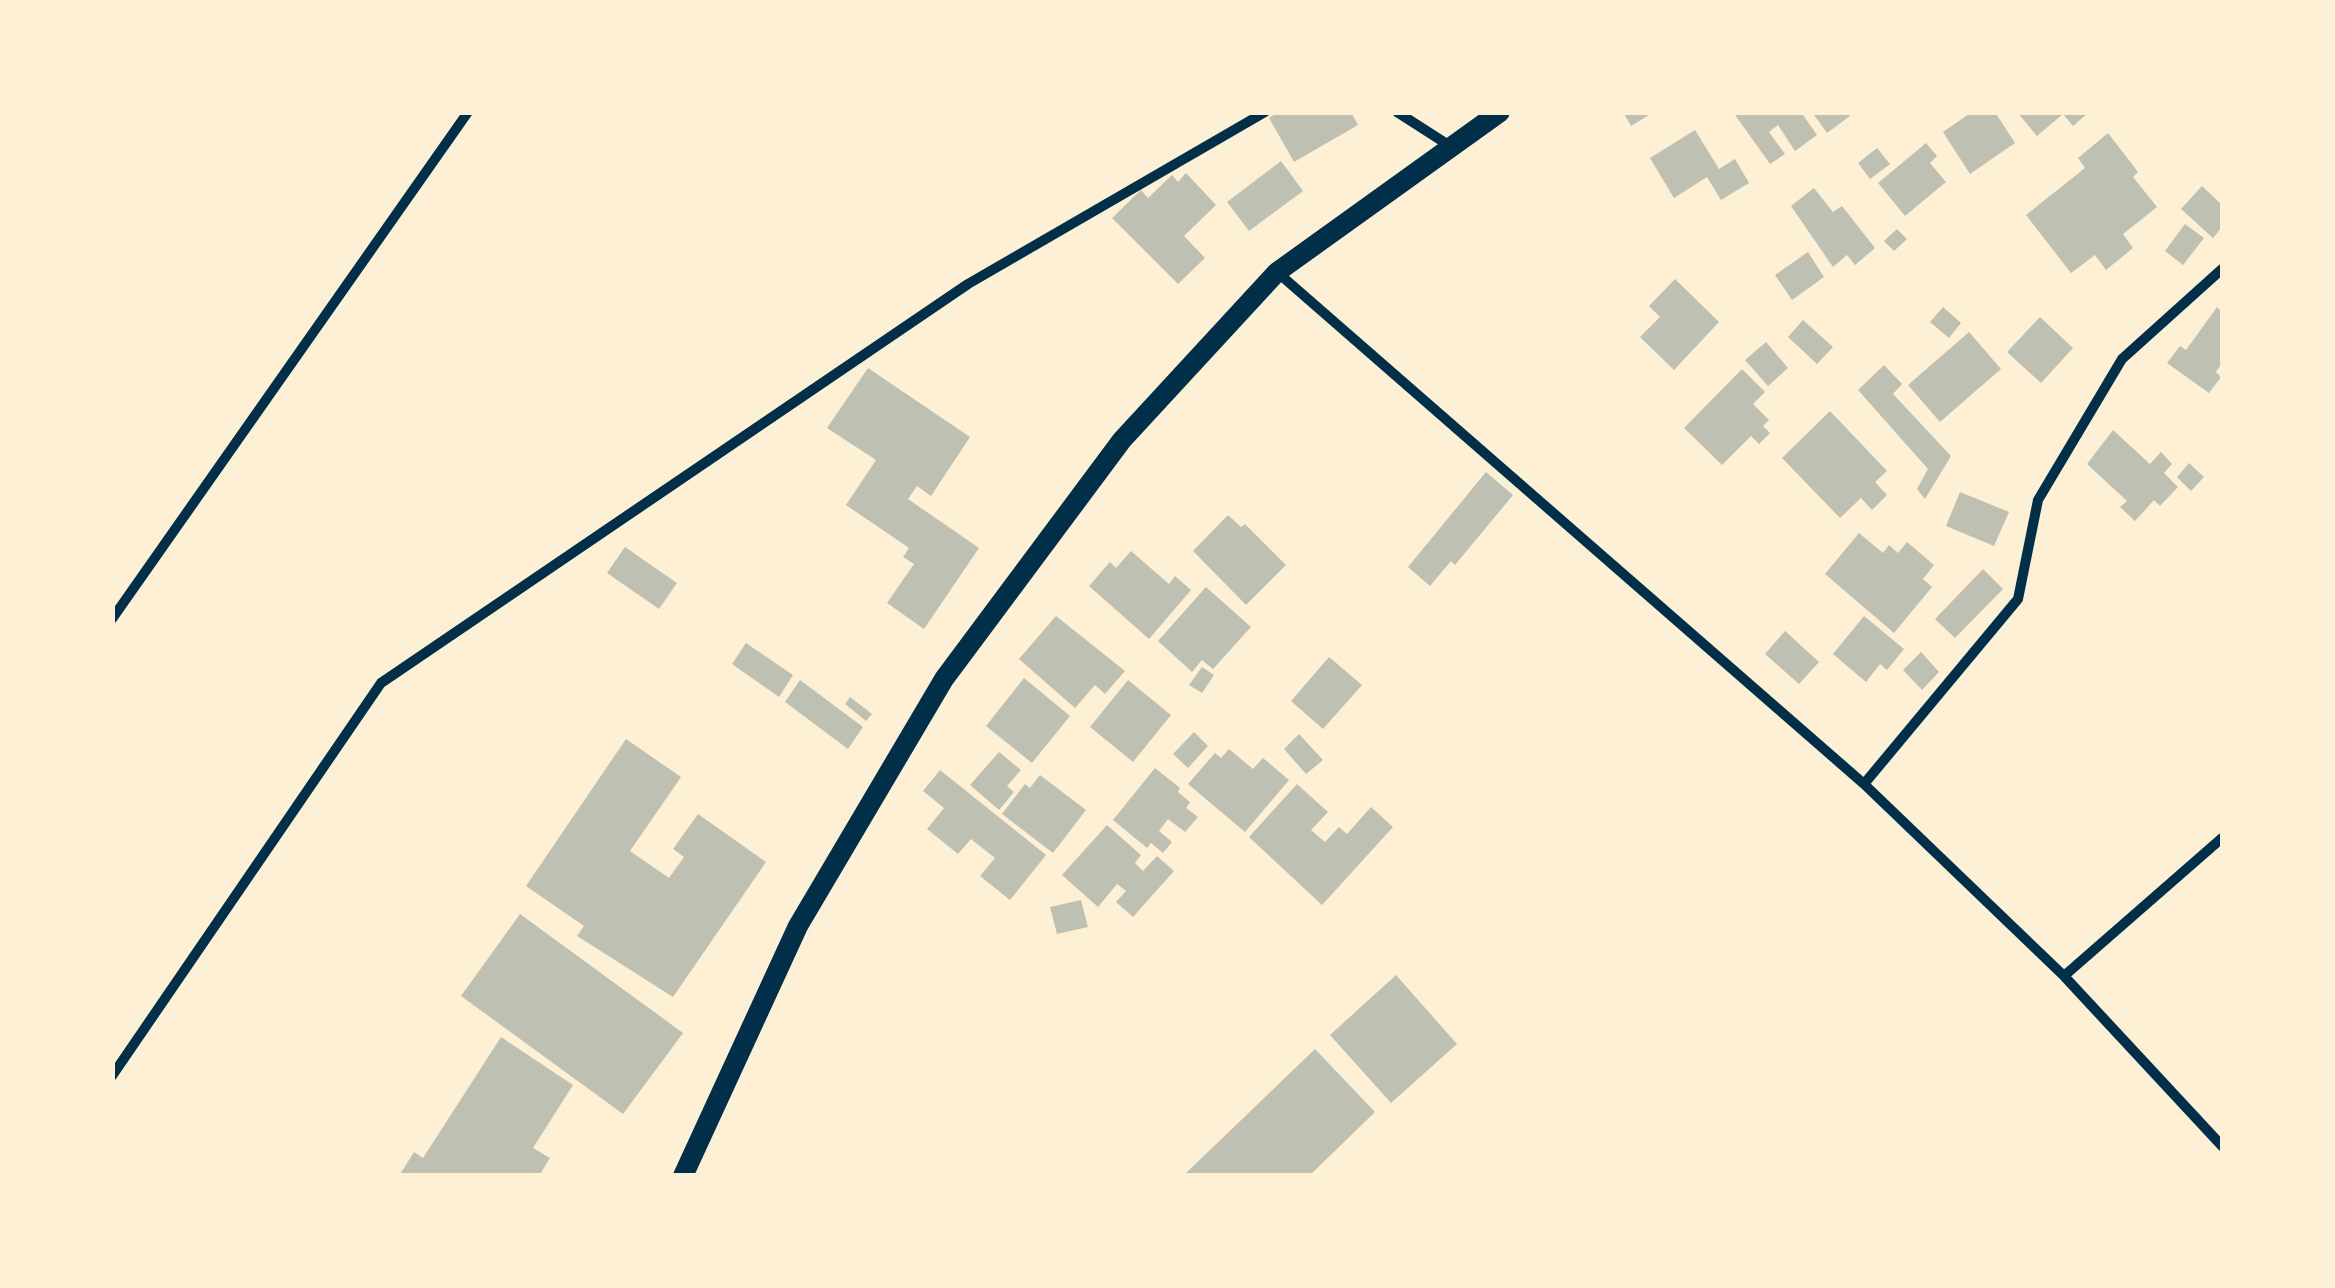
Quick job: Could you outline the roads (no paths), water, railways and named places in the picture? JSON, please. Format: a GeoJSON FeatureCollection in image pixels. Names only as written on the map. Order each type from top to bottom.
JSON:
{"type":"FeatureCollection","features":[{"type":"Feature","properties":{"kind":"main road"},"geometry":{"type":"LineString","coordinates":[[683,1176],[798,926],[944,679],[1122,440],[1278,272],[1500,112]]}},
{"type":"Feature","properties":{"kind":"street"},"geometry":{"type":"LineString","coordinates":[[112,619],[468,112]]}},
{"type":"Feature","properties":{"kind":"street"},"geometry":{"type":"LineString","coordinates":[[112,1076],[381,683],[968,284],[1265,112]]}},
{"type":"Feature","properties":{"kind":"street"},"geometry":{"type":"LineString","coordinates":[[1397,112],[1450,146]]}},
{"type":"Feature","properties":{"kind":"street"},"geometry":{"type":"LineString","coordinates":[[1864,784],[2018,599],[2038,500],[2122,359],[2222,269]]}},
{"type":"Feature","properties":{"kind":"street"},"geometry":{"type":"LineString","coordinates":[[1278,272],[1864,784],[2064,976],[2222,1146]]}},
{"type":"Feature","properties":{"kind":"street"},"geometry":{"type":"LineString","coordinates":[[2064,976],[2222,838]]}}]}
